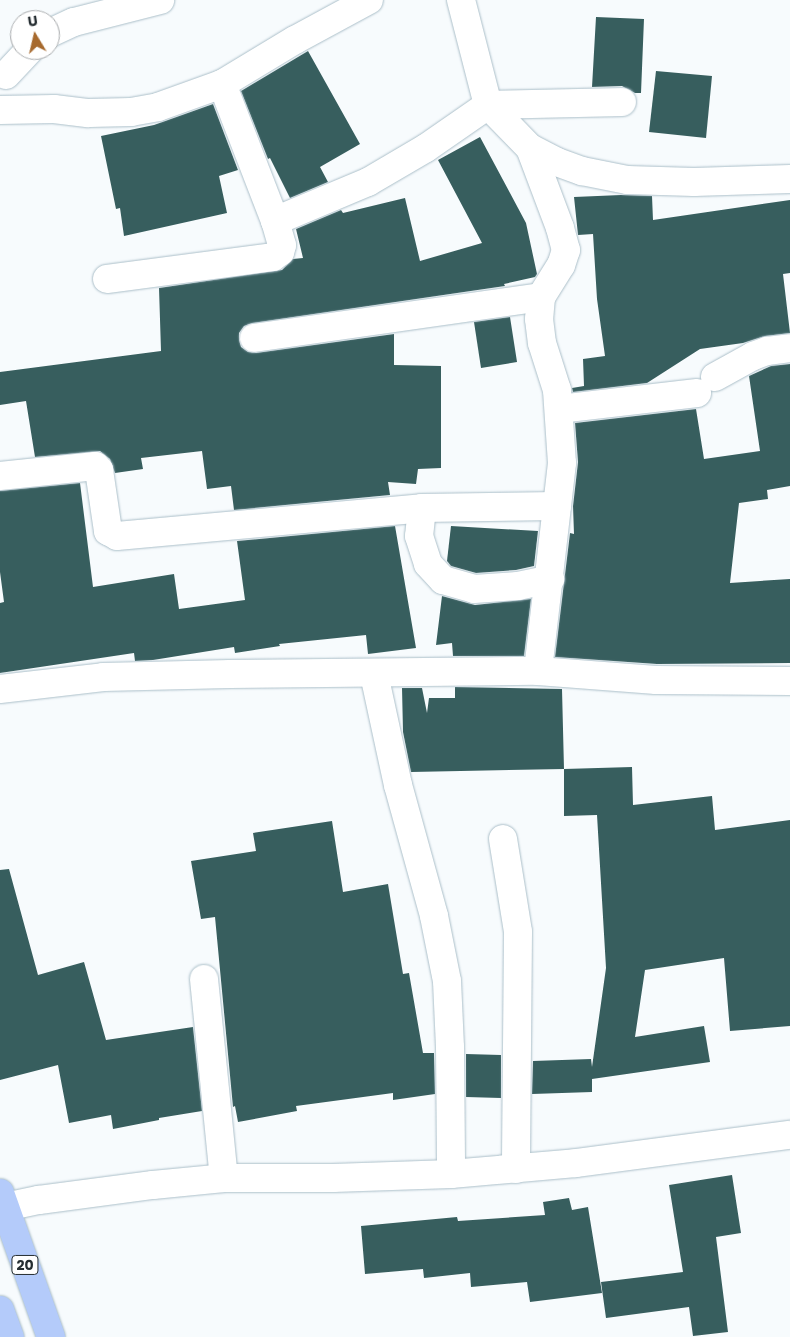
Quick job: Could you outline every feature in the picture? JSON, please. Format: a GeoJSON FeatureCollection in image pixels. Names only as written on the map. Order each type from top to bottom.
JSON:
{"type":"FeatureCollection","features":[{"type":"Feature","properties":{"kind":"highway","name":"20"},"geometry":{"type":"LineString","coordinates":[[2,1200],[51,1337]]}},
{"type":"Feature","properties":{"kind":"highway"},"geometry":{"type":"LineString","coordinates":[[0,1310],[10,1337]]}},
{"type":"Feature","properties":{"kind":"street"},"geometry":{"type":"LineString","coordinates":[[60,28],[74,22],[160,0]]}},
{"type":"Feature","properties":{"kind":"street"},"geometry":{"type":"LineString","coordinates":[[0,110],[131,112],[158,107],[222,84],[295,40],[368,0]]}},
{"type":"Feature","properties":{"kind":"street"},"geometry":{"type":"LineString","coordinates":[[461,0],[488,106],[530,148],[565,165],[626,180],[694,182],[790,179]]}},
{"type":"Feature","properties":{"kind":"street"},"geometry":{"type":"LineString","coordinates":[[6,75],[20,60]]}},
{"type":"Feature","properties":{"kind":"street"},"geometry":{"type":"LineString","coordinates":[[106,278],[273,257],[280,252],[282,245],[275,220],[222,84]]}},
{"type":"Feature","properties":{"kind":"street"},"geometry":{"type":"LineString","coordinates":[[275,220],[368,182],[426,148],[488,106],[622,102]]}},
{"type":"Feature","properties":{"kind":"street"},"geometry":{"type":"LineString","coordinates":[[530,148],[560,228],[566,250],[561,264],[541,297],[539,319],[542,343],[557,390],[562,464],[538,671]]}},
{"type":"Feature","properties":{"kind":"street"},"geometry":{"type":"LineString","coordinates":[[254,338],[541,297]]}},
{"type":"Feature","properties":{"kind":"street"},"geometry":{"type":"LineString","coordinates":[[559,409],[706,385],[753,356],[767,351],[790,348]]}},
{"type":"Feature","properties":{"kind":"street"},"geometry":{"type":"LineString","coordinates":[[0,476],[95,466],[99,470],[108,531],[117,536],[422,508],[557,506]]}},
{"type":"Feature","properties":{"kind":"street"},"geometry":{"type":"LineString","coordinates":[[422,508],[419,536],[428,564],[443,580],[474,589],[518,586],[550,579]]}},
{"type":"Feature","properties":{"kind":"street"},"geometry":{"type":"LineString","coordinates":[[0,689],[103,677],[230,674],[538,671],[656,680],[790,681]]}},
{"type":"Feature","properties":{"kind":"street"},"geometry":{"type":"LineString","coordinates":[[374,674],[398,785],[434,916],[447,981],[450,1047],[451,1174]]}},
{"type":"Feature","properties":{"kind":"street"},"geometry":{"type":"LineString","coordinates":[[503,839],[518,932],[516,1168]]}},
{"type":"Feature","properties":{"kind":"street"},"geometry":{"type":"LineString","coordinates":[[204,979],[224,1178]]}},
{"type":"Feature","properties":{"kind":"street"},"geometry":{"type":"LineString","coordinates":[[2,1200],[224,1178],[332,1178],[451,1174],[576,1163],[790,1135]]}},
{"type":"Feature","properties":{"kind":"building"},"geometry":{"type":"Polygon","coordinates":[[[596,17],[644,19],[641,93],[635,93],[622,86],[592,87],[596,17]]]}},
{"type":"Feature","properties":{"kind":"building"},"geometry":{"type":"Polygon","coordinates":[[[308,51],[360,144],[320,167],[328,182],[290,198],[270,158],[268,159],[241,91],[308,51]]]}},
{"type":"Feature","properties":{"kind":"building"},"geometry":{"type":"Polygon","coordinates":[[[656,71],[712,76],[706,138],[649,132],[656,71]]]}},
{"type":"Feature","properties":{"kind":"building"},"geometry":{"type":"Polygon","coordinates":[[[213,104],[238,170],[219,176],[227,213],[124,236],[120,208],[116,209],[101,136],[154,125],[213,104]]]}},
{"type":"Feature","properties":{"kind":"building"},"geometry":{"type":"Polygon","coordinates":[[[480,137],[526,223],[537,274],[535,277],[504,284],[505,286],[252,323],[244,326],[239,333],[241,347],[248,352],[256,353],[394,334],[394,365],[441,366],[441,468],[418,469],[416,484],[388,482],[390,495],[234,510],[231,486],[207,489],[202,451],[141,458],[143,469],[115,473],[110,459],[100,451],[35,457],[26,401],[0,405],[0,372],[161,351],[159,288],[282,270],[293,259],[303,258],[296,229],[341,210],[343,213],[405,198],[420,261],[482,243],[438,160],[480,137]]]}},
{"type":"Feature","properties":{"kind":"building"},"geometry":{"type":"Polygon","coordinates":[[[652,196],[653,220],[790,200],[790,273],[783,274],[790,333],[765,336],[743,343],[700,349],[647,383],[573,392],[572,388],[584,386],[583,359],[605,356],[597,299],[593,234],[578,235],[574,197],[652,196]]]}},
{"type":"Feature","properties":{"kind":"building"},"geometry":{"type":"Polygon","coordinates":[[[510,317],[517,362],[481,368],[474,322],[510,317]]]}},
{"type":"Feature","properties":{"kind":"building"},"geometry":{"type":"Polygon","coordinates":[[[790,364],[790,486],[767,490],[768,499],[739,503],[730,583],[790,579],[790,663],[657,664],[555,657],[570,533],[574,534],[573,506],[578,462],[575,423],[696,409],[704,459],[760,451],[749,376],[771,366],[790,364]]]}},
{"type":"Feature","properties":{"kind":"building"},"geometry":{"type":"Polygon","coordinates":[[[80,483],[93,587],[174,574],[179,609],[245,600],[237,541],[395,526],[416,648],[368,654],[366,635],[279,644],[280,646],[235,653],[234,647],[153,660],[135,661],[134,653],[0,673],[0,603],[4,602],[0,572],[0,491],[80,483]]]}},
{"type":"Feature","properties":{"kind":"building"},"geometry":{"type":"Polygon","coordinates":[[[451,526],[538,531],[534,566],[516,570],[476,573],[451,566],[447,561],[451,526]]]}},
{"type":"Feature","properties":{"kind":"building"},"geometry":{"type":"Polygon","coordinates":[[[442,596],[475,605],[531,599],[524,656],[453,656],[452,643],[436,645],[442,596]]]}},
{"type":"Feature","properties":{"kind":"building"},"geometry":{"type":"Polygon","coordinates":[[[455,687],[562,689],[564,769],[411,772],[403,732],[402,688],[422,688],[427,713],[429,698],[455,698],[455,687]]]}},
{"type":"Feature","properties":{"kind":"building"},"geometry":{"type":"Polygon","coordinates":[[[632,767],[633,805],[712,796],[715,830],[790,820],[790,1026],[730,1031],[724,958],[645,970],[635,1037],[704,1026],[710,1062],[592,1079],[592,1092],[532,1094],[533,1061],[591,1059],[592,1067],[606,968],[597,815],[564,816],[564,769],[632,767]]]}},
{"type":"Feature","properties":{"kind":"building"},"geometry":{"type":"Polygon","coordinates":[[[332,821],[343,892],[388,884],[403,974],[409,973],[423,1053],[434,1053],[435,1094],[393,1100],[393,1093],[296,1106],[297,1111],[238,1122],[235,1106],[233,1107],[215,917],[201,919],[191,861],[256,851],[253,833],[332,821]]]}},
{"type":"Feature","properties":{"kind":"building"},"geometry":{"type":"Polygon","coordinates":[[[9,869],[38,975],[84,962],[106,1040],[193,1027],[202,1111],[159,1118],[159,1120],[113,1129],[111,1115],[69,1123],[58,1065],[0,1080],[0,870],[9,869]]]}},
{"type":"Feature","properties":{"kind":"building"},"geometry":{"type":"Polygon","coordinates":[[[466,1054],[501,1055],[501,1098],[466,1097],[466,1054]]]}},
{"type":"Feature","properties":{"kind":"building"},"geometry":{"type":"Polygon","coordinates":[[[732,1175],[741,1233],[716,1237],[728,1332],[693,1336],[689,1307],[606,1318],[601,1282],[683,1272],[669,1185],[732,1175]]]}},
{"type":"Feature","properties":{"kind":"building"},"geometry":{"type":"Polygon","coordinates":[[[569,1198],[572,1210],[588,1207],[602,1293],[530,1302],[527,1282],[471,1287],[470,1273],[424,1278],[423,1269],[365,1274],[361,1226],[457,1217],[458,1221],[545,1215],[543,1202],[569,1198]]]}}]}
